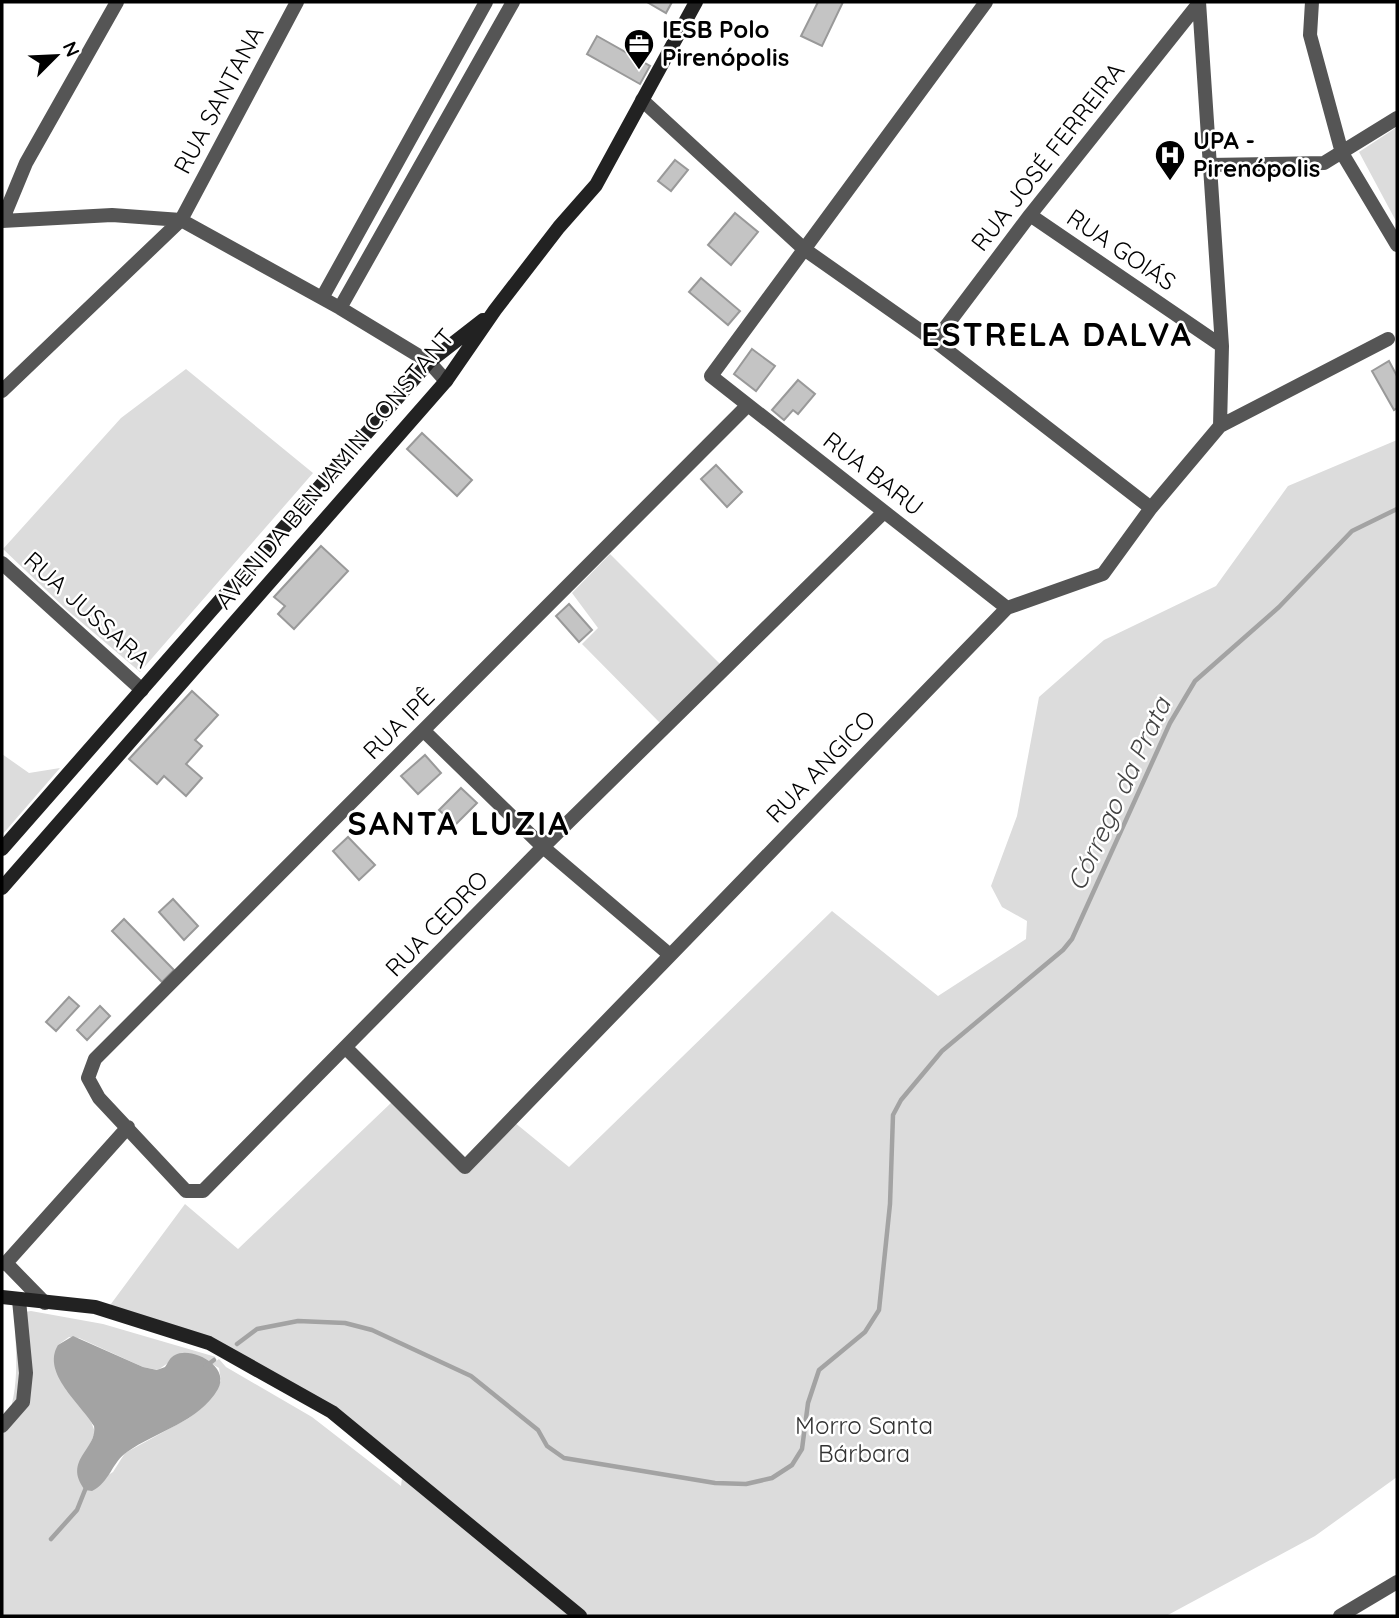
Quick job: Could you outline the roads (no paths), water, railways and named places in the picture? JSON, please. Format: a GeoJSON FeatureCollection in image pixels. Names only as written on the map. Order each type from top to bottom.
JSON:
{"type":"FeatureCollection","features":[{"type":"Feature","properties":{"kind":"street"},"geometry":{"type":"LineString","coordinates":[[117,2],[26,163],[2,221],[112,215],[181,220],[340,308],[429,362],[446,381]]}},
{"type":"Feature","properties":{"kind":"street","name":"RUA SANTANA"},"geometry":{"type":"LineString","coordinates":[[2,391],[181,220],[297,2]]}},
{"type":"Feature","properties":{"kind":"street"},"geometry":{"type":"LineString","coordinates":[[322,298],[486,2]]}},
{"type":"Feature","properties":{"kind":"street"},"geometry":{"type":"LineString","coordinates":[[340,308],[510,6],[491,2]]}},
{"type":"Feature","properties":{"kind":"street"},"geometry":{"type":"LineString","coordinates":[[495,310],[596,186],[696,2]]}},
{"type":"Feature","properties":{"kind":"street"},"geometry":{"type":"LineString","coordinates":[[804,249],[986,2]]}},
{"type":"Feature","properties":{"kind":"street"},"geometry":{"type":"LineString","coordinates":[[1199,2],[1222,346],[1220,426],[1388,339]]}},
{"type":"Feature","properties":{"kind":"street","name":"RUA JOSÉ FERREIRA"},"geometry":{"type":"LineString","coordinates":[[935,341],[1030,215],[1199,2]]}},
{"type":"Feature","properties":{"kind":"street"},"geometry":{"type":"LineString","coordinates":[[1312,2],[1310,35],[1342,153],[1397,245]]}},
{"type":"Feature","properties":{"kind":"street"},"geometry":{"type":"LineString","coordinates":[[642,100],[804,249],[935,341],[1151,508]]}},
{"type":"Feature","properties":{"kind":"street"},"geometry":{"type":"LineString","coordinates":[[429,105],[449,116]]}},
{"type":"Feature","properties":{"kind":"street"},"geometry":{"type":"LineString","coordinates":[[1209,165],[1324,163],[1397,118]]}},
{"type":"Feature","properties":{"kind":"street","name":"RUA GOIÁS"},"geometry":{"type":"LineString","coordinates":[[1030,215],[1222,346]]}},
{"type":"Feature","properties":{"kind":"street","name":"RUA BARU"},"geometry":{"type":"LineString","coordinates":[[804,249],[711,376],[1007,608]]}},
{"type":"Feature","properties":{"kind":"street","name":"AVENIDA BENJAMIN CONSTANT"},"geometry":{"type":"LineString","coordinates":[[2,849],[429,362],[495,310]]}},
{"type":"Feature","properties":{"kind":"street","name":"AVENIDA BENJAMIN CONSTANT"},"geometry":{"type":"LineString","coordinates":[[2,888],[446,381],[495,310]]}},
{"type":"Feature","properties":{"kind":"street","name":"RUA IPÊ"},"geometry":{"type":"LineString","coordinates":[[128,1127],[99,1098],[88,1078],[95,1059],[748,405]]}},
{"type":"Feature","properties":{"kind":"street","name":"RUA ANGICO"},"geometry":{"type":"LineString","coordinates":[[346,1049],[465,1167],[1007,608],[1103,574],[1151,508],[1220,426]]}},
{"type":"Feature","properties":{"kind":"street","name":"RUA CEDRO"},"geometry":{"type":"LineString","coordinates":[[128,1127],[186,1191],[203,1191],[543,848],[884,512]]}},
{"type":"Feature","properties":{"kind":"street"},"geometry":{"type":"LineString","coordinates":[[268,546],[288,564]]}},
{"type":"Feature","properties":{"kind":"street","name":"RUA JUSSARA"},"geometry":{"type":"LineString","coordinates":[[2,563],[142,690]]}},
{"type":"Feature","properties":{"kind":"street"},"geometry":{"type":"LineString","coordinates":[[424,731],[543,848],[670,955]]}},
{"type":"Feature","properties":{"kind":"street"},"geometry":{"type":"LineString","coordinates":[[45,1303],[4,1263],[128,1127]]}},
{"type":"Feature","properties":{"kind":"street"},"geometry":{"type":"LineString","coordinates":[[2,1297],[95,1307],[209,1343],[332,1412],[580,1616]]}},
{"type":"Feature","properties":{"kind":"street"},"geometry":{"type":"LineString","coordinates":[[2,1426],[23,1402],[26,1373],[19,1300]]}},
{"type":"Feature","properties":{"kind":"street"},"geometry":{"type":"LineString","coordinates":[[1340,1616],[1397,1582]]}},
{"type":"Feature","properties":{"kind":"waterway","name":"Córrego da Prata"},"geometry":{"type":"LineString","coordinates":[[237,1344],[257,1329],[298,1321],[345,1323],[372,1330],[471,1376],[538,1430],[547,1446],[564,1458],[715,1483],[746,1484],[772,1478],[792,1465],[802,1449],[808,1403],[819,1370],[865,1332],[879,1310],[890,1204],[893,1115],[901,1100],[942,1051],[1063,950],[1072,939],[1170,723],[1195,681],[1279,607],[1352,531],[1397,509]]}},
{"type":"Feature","properties":{"kind":"waterway"},"geometry":{"type":"LineString","coordinates":[[206,1366],[214,1360]]}},
{"type":"Feature","properties":{"kind":"waterway"},"geometry":{"type":"LineString","coordinates":[[51,1539],[77,1510],[87,1485]]}},
{"type":"Feature","properties":{"kind":"place","name":"IESB Polo Pirenópolis"},"geometry":{"type":"Point","coordinates":[639,71]}},
{"type":"Feature","properties":{"kind":"place","name":"UPA - Pirenópolis"},"geometry":{"type":"Point","coordinates":[1170,182]}},
{"type":"Feature","properties":{"kind":"district","name":"ESTRELA DALVA"},"geometry":{"type":"Point","coordinates":[1057,335]}},
{"type":"Feature","properties":{"kind":"district","name":"SANTA LUZIA"},"geometry":{"type":"Point","coordinates":[459,824]}},
{"type":"Feature","properties":{"kind":"park label","name":"Morro Santa Bárbara"},"geometry":{"type":"Point","coordinates":[864,1440]}}]}
